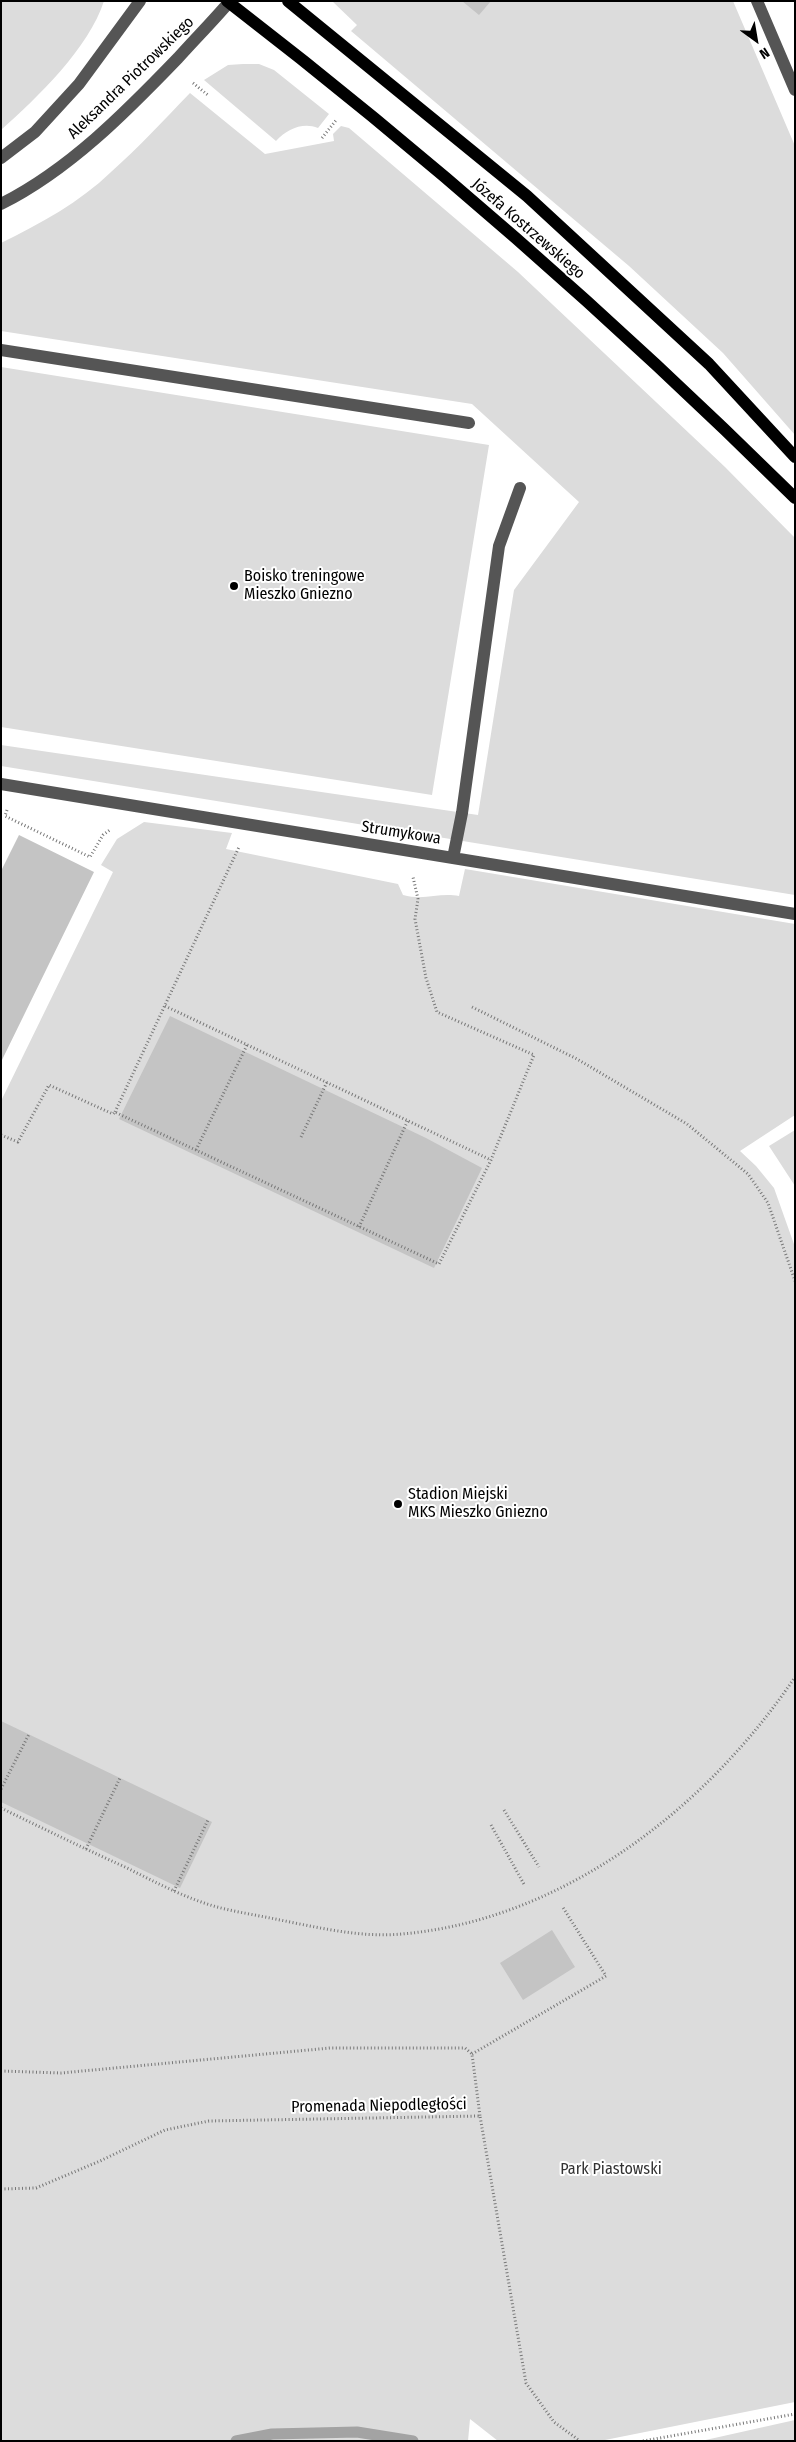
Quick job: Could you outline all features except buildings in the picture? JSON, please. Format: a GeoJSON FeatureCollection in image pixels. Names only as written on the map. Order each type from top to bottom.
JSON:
{"type":"FeatureCollection","features":[{"type":"Feature","properties":{"kind":"main road","name":"Józefa Kostrzewskiego"},"geometry":{"type":"LineString","coordinates":[[288,1],[527,196],[709,364],[795,457]]}},
{"type":"Feature","properties":{"kind":"main road","name":"Józefa Kostrzewskiego"},"geometry":{"type":"LineString","coordinates":[[228,2],[294,53],[444,177],[609,321],[795,498]]}},
{"type":"Feature","properties":{"kind":"street","name":"Aleksandra Piotrowskiego"},"geometry":{"type":"LineString","coordinates":[[1,158],[35,132],[80,84],[140,1]]}},
{"type":"Feature","properties":{"kind":"street"},"geometry":{"type":"LineString","coordinates":[[757,1],[795,90]]}},
{"type":"Feature","properties":{"kind":"street","name":"Aleksandra Piotrowskiego"},"geometry":{"type":"LineString","coordinates":[[1,204],[22,194],[67,161],[112,122],[228,2]]}},
{"type":"Feature","properties":{"kind":"street"},"geometry":{"type":"LineString","coordinates":[[1,350],[469,423]]}},
{"type":"Feature","properties":{"kind":"street"},"geometry":{"type":"LineString","coordinates":[[453,858],[462,813],[500,546],[520,488]]}},
{"type":"Feature","properties":{"kind":"street","name":"Strumykowa"},"geometry":{"type":"LineString","coordinates":[[1,784],[795,914]]}},
{"type":"Feature","properties":{"kind":"path"},"geometry":{"type":"LineString","coordinates":[[193,83],[209,96]]}},
{"type":"Feature","properties":{"kind":"path"},"geometry":{"type":"LineString","coordinates":[[322,138],[341,115]]}},
{"type":"Feature","properties":{"kind":"path"},"geometry":{"type":"LineString","coordinates":[[15,786],[5,816],[90,857],[103,835],[139,807]]}},
{"type":"Feature","properties":{"kind":"path"},"geometry":{"type":"LineString","coordinates":[[115,1112],[249,825]]}},
{"type":"Feature","properties":{"kind":"path"},"geometry":{"type":"LineString","coordinates":[[1,1135],[18,1142],[49,1085],[113,1114],[115,1112],[439,1264],[491,1160],[534,1055],[437,1012],[426,978],[415,919],[418,899],[408,851]]}},
{"type":"Feature","properties":{"kind":"path"},"geometry":{"type":"LineString","coordinates":[[165,1006],[491,1160]]}},
{"type":"Feature","properties":{"kind":"path"},"geometry":{"type":"LineString","coordinates":[[472,1006],[577,1059],[687,1124],[748,1174],[768,1203],[795,1281]]}},
{"type":"Feature","properties":{"kind":"path"},"geometry":{"type":"LineString","coordinates":[[196,1150],[247,1045]]}},
{"type":"Feature","properties":{"kind":"path"},"geometry":{"type":"LineString","coordinates":[[301,1137],[327,1082]]}},
{"type":"Feature","properties":{"kind":"path"},"geometry":{"type":"LineString","coordinates":[[359,1227],[408,1120]]}},
{"type":"Feature","properties":{"kind":"path"},"geometry":{"type":"LineString","coordinates":[[1,1808],[174,1891],[217,1907],[332,1931],[400,1934],[463,1926],[523,1904],[570,1883],[638,1841],[690,1797],[735,1754],[772,1711],[795,1677]]}},
{"type":"Feature","properties":{"kind":"path"},"geometry":{"type":"LineString","coordinates":[[1,1789],[29,1734]]}},
{"type":"Feature","properties":{"kind":"path"},"geometry":{"type":"LineString","coordinates":[[86,1849],[120,1778]]}},
{"type":"Feature","properties":{"kind":"path"},"geometry":{"type":"LineString","coordinates":[[504,1810],[539,1867]]}},
{"type":"Feature","properties":{"kind":"path"},"geometry":{"type":"LineString","coordinates":[[174,1891],[208,1820]]}},
{"type":"Feature","properties":{"kind":"path"},"geometry":{"type":"LineString","coordinates":[[491,1826],[525,1886]]}},
{"type":"Feature","properties":{"kind":"path"},"geometry":{"type":"LineString","coordinates":[[472,2054],[606,1976],[562,1906]]}},
{"type":"Feature","properties":{"kind":"path"},"geometry":{"type":"LineString","coordinates":[[1,2071],[61,2073],[330,2048],[465,2048],[472,2054],[480,2116]]}},
{"type":"Feature","properties":{"kind":"path","name":"Promenada Niepodległości"},"geometry":{"type":"LineString","coordinates":[[1,2189],[36,2188],[100,2161],[165,2130],[210,2121],[480,2116],[526,2383],[554,2422],[580,2441]]}},
{"type":"Feature","properties":{"kind":"path"},"geometry":{"type":"LineString","coordinates":[[643,2441],[795,2414]]}},
{"type":"Feature","properties":{"kind":"green space"},"geometry":{"type":"Polygon","coordinates":[[[1,1],[104,1],[97,19],[74,54],[45,88],[1,130],[1,1]]]}},
{"type":"Feature","properties":{"kind":"green space"},"geometry":{"type":"Polygon","coordinates":[[[332,1],[733,1],[795,146],[795,435],[723,353],[629,266],[351,31],[357,25],[332,1]]]}},
{"type":"Feature","properties":{"kind":"green space"},"geometry":{"type":"Polygon","coordinates":[[[259,64],[274,70],[329,114],[318,128],[301,126],[285,133],[276,141],[204,80],[228,65],[259,64]]]}},
{"type":"Feature","properties":{"kind":"green space"},"geometry":{"type":"Polygon","coordinates":[[[190,93],[265,154],[334,141],[333,134],[341,126],[349,128],[518,272],[725,467],[795,538],[795,895],[1,766],[1,745],[478,815],[514,590],[579,502],[472,404],[1,331],[1,243],[73,203],[99,183],[132,153],[190,93]]]}},
{"type":"Feature","properties":{"kind":"green space","name":"Boisko treningowe Mieszko Gniezno"},"geometry":{"type":"Polygon","coordinates":[[[1,367],[489,445],[432,795],[1,727],[1,367]]]}},
{"type":"Feature","properties":{"kind":"green space","name":"Stadion Miejski MKS Mieszko Gniezno"},"geometry":{"type":"Polygon","coordinates":[[[144,822],[232,833],[226,849],[398,884],[403,895],[411,897],[459,896],[465,869],[795,924],[795,1115],[740,1151],[756,1166],[774,1188],[795,1247],[795,2402],[600,2441],[498,2441],[470,2419],[468,2441],[1,2441],[1,1101],[113,872],[101,865],[117,839],[144,822]]]}},
{"type":"Feature","properties":{"kind":"green space"},"geometry":{"type":"Polygon","coordinates":[[[795,1130],[795,1186],[769,1146],[795,1130]]]}},
{"type":"Feature","properties":{"kind":"green space"},"geometry":{"type":"Polygon","coordinates":[[[795,2420],[795,2441],[701,2441],[795,2420]]]}},
{"type":"Feature","properties":{"kind":"waterway"},"geometry":{"type":"LineString","coordinates":[[236,2441],[272,2434],[357,2432],[413,2441]]}},
{"type":"Feature","properties":{"kind":"place","name":"Boisko treningowe Mieszko Gniezno"},"geometry":{"type":"Point","coordinates":[234,586]}},
{"type":"Feature","properties":{"kind":"place","name":"Stadion Miejski MKS Mieszko Gniezno"},"geometry":{"type":"Point","coordinates":[398,1504]}},
{"type":"Feature","properties":{"kind":"park label","name":"Park Piastowski"},"geometry":{"type":"Point","coordinates":[611,2170]}}]}
